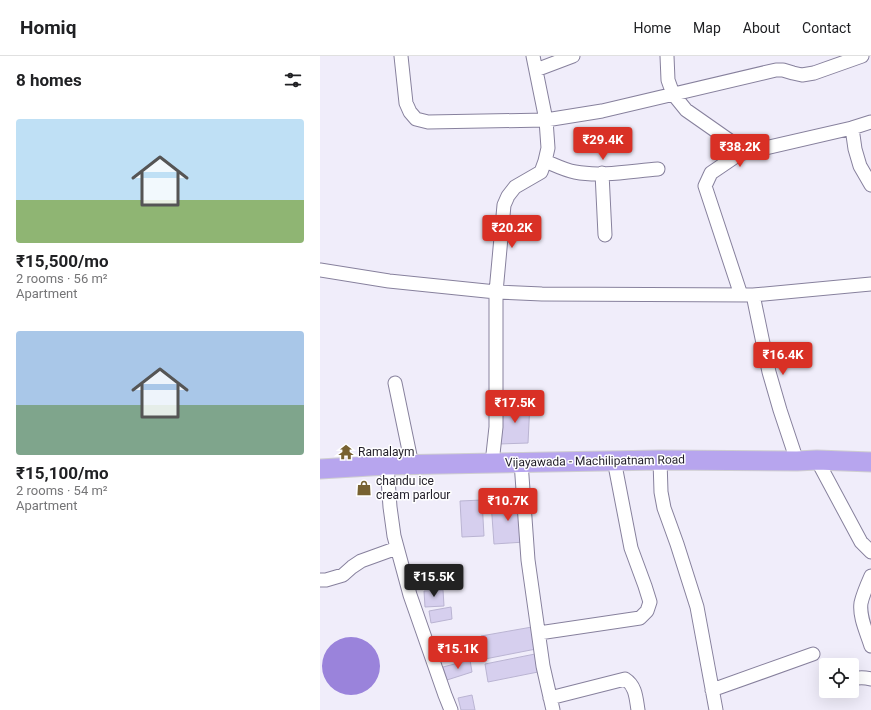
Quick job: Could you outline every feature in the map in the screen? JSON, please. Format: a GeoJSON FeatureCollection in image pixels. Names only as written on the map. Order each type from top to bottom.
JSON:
{"type":"FeatureCollection","features":[{"type":"Feature","properties":{"kind":"highway","name":"Vijayawada - Machilipatnam Road"},"geometry":{"type":"LineString","coordinates":[[320,469],[387,465],[614,460],[817,460],[871,462]]}},
{"type":"Feature","properties":{"kind":"street"},"geometry":{"type":"LineString","coordinates":[[401,56],[406,103],[410,112],[416,118],[428,122],[546,120],[602,111],[776,70],[784,70],[802,75],[814,73],[862,56]]}},
{"type":"Feature","properties":{"kind":"street"},"geometry":{"type":"LineString","coordinates":[[492,463],[496,427],[496,292],[504,205],[508,196],[515,187],[541,172],[548,148],[546,120],[533,56]]}},
{"type":"Feature","properties":{"kind":"street"},"geometry":{"type":"LineString","coordinates":[[536,70],[573,56]]}},
{"type":"Feature","properties":{"kind":"street"},"geometry":{"type":"LineString","coordinates":[[667,56],[668,80],[673,94],[686,110],[746,152]]}},
{"type":"Feature","properties":{"kind":"street"},"geometry":{"type":"LineString","coordinates":[[797,461],[780,410],[747,295],[705,186],[710,173],[739,154],[852,128],[871,122]]}},
{"type":"Feature","properties":{"kind":"street"},"geometry":{"type":"LineString","coordinates":[[852,128],[855,149],[860,166],[871,185]]}},
{"type":"Feature","properties":{"kind":"street"},"geometry":{"type":"LineString","coordinates":[[545,161],[582,173],[602,173],[658,168]]}},
{"type":"Feature","properties":{"kind":"street"},"geometry":{"type":"LineString","coordinates":[[602,173],[605,235]]}},
{"type":"Feature","properties":{"kind":"street"},"geometry":{"type":"LineString","coordinates":[[320,270],[389,281],[496,292],[550,294],[747,295],[871,284]]}},
{"type":"Feature","properties":{"kind":"street"},"geometry":{"type":"LineString","coordinates":[[395,383],[412,465]]}},
{"type":"Feature","properties":{"kind":"street"},"geometry":{"type":"LineString","coordinates":[[539,633],[640,618],[647,611],[650,602],[631,548],[614,460]]}},
{"type":"Feature","properties":{"kind":"street"},"geometry":{"type":"LineString","coordinates":[[660,460],[661,492],[664,508],[697,607],[716,710]]}},
{"type":"Feature","properties":{"kind":"street"},"geometry":{"type":"LineString","coordinates":[[817,460],[861,542],[871,552]]}},
{"type":"Feature","properties":{"kind":"street"},"geometry":{"type":"LineString","coordinates":[[521,462],[528,560],[544,666],[552,704],[619,680],[625,680],[630,682],[633,687],[638,710]]}},
{"type":"Feature","properties":{"kind":"street"},"geometry":{"type":"LineString","coordinates":[[387,465],[390,506],[397,548],[410,596],[444,695],[451,710]]}},
{"type":"Feature","properties":{"kind":"street"},"geometry":{"type":"LineString","coordinates":[[320,580],[326,580],[343,575],[362,560],[397,548]]}},
{"type":"Feature","properties":{"kind":"street"},"geometry":{"type":"LineString","coordinates":[[871,576],[861,604],[861,616],[871,646]]}},
{"type":"Feature","properties":{"kind":"street"},"geometry":{"type":"LineString","coordinates":[[712,690],[813,654]]}},
{"type":"Feature","properties":{"kind":"street"},"geometry":{"type":"LineString","coordinates":[[859,677],[867,677],[871,679]]}},
{"type":"Feature","properties":{"kind":"shaded area"},"geometry":{"type":"Polygon","coordinates":[[[351,637],[362,639],[375,650],[378,655],[380,666],[378,677],[367,690],[362,693],[351,695],[340,693],[327,682],[324,677],[322,666],[324,655],[335,642],[340,639],[351,637]]]}},
{"type":"Feature","properties":{"kind":"building"},"geometry":{"type":"Polygon","coordinates":[[[530,402],[528,443],[499,444],[504,405],[530,402]]]}},
{"type":"Feature","properties":{"kind":"building"},"geometry":{"type":"Polygon","coordinates":[[[482,500],[484,536],[462,537],[460,501],[482,500]]]}},
{"type":"Feature","properties":{"kind":"building"},"geometry":{"type":"Polygon","coordinates":[[[522,500],[525,542],[494,544],[491,502],[522,500]]]}},
{"type":"Feature","properties":{"kind":"building"},"geometry":{"type":"Polygon","coordinates":[[[443,590],[444,606],[425,607],[424,591],[443,590]]]}},
{"type":"Feature","properties":{"kind":"building"},"geometry":{"type":"Polygon","coordinates":[[[451,607],[452,619],[431,623],[429,611],[451,607]]]}},
{"type":"Feature","properties":{"kind":"building"},"geometry":{"type":"Polygon","coordinates":[[[532,627],[536,649],[485,659],[481,636],[532,627]]]}},
{"type":"Feature","properties":{"kind":"building"},"geometry":{"type":"Polygon","coordinates":[[[445,639],[447,649],[438,651],[436,640],[445,639]]]}},
{"type":"Feature","properties":{"kind":"building"},"geometry":{"type":"Polygon","coordinates":[[[535,654],[538,672],[488,682],[485,664],[535,654]]]}},
{"type":"Feature","properties":{"kind":"building"},"geometry":{"type":"Polygon","coordinates":[[[470,660],[472,672],[447,680],[443,667],[470,660]]]}},
{"type":"Feature","properties":{"kind":"building"},"geometry":{"type":"Polygon","coordinates":[[[472,695],[475,710],[461,710],[458,698],[472,695]]]}},
{"type":"Feature","properties":{"kind":"place","name":"Ramalaym"},"geometry":{"type":"Point","coordinates":[346,452]}},
{"type":"Feature","properties":{"kind":"place","name":"chandu ice cream parlour"},"geometry":{"type":"Point","coordinates":[364,488]}}]}
